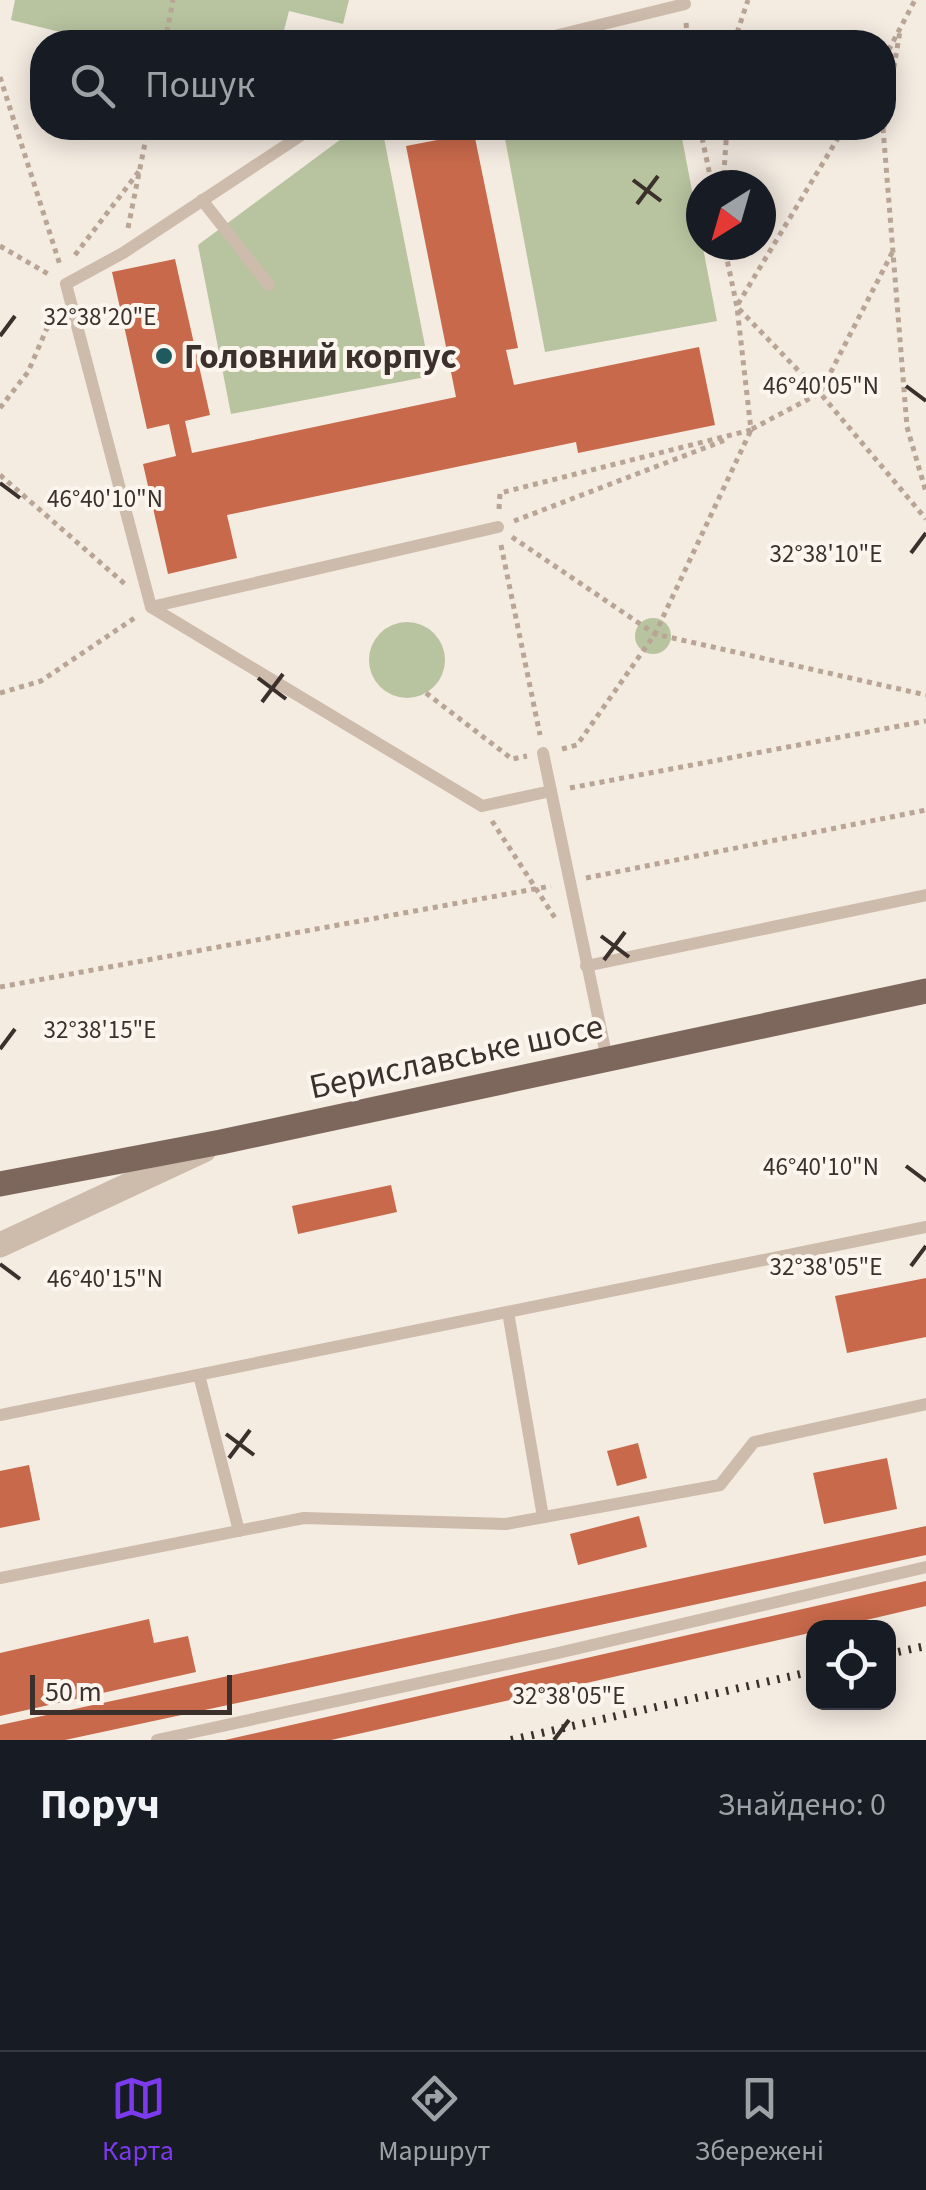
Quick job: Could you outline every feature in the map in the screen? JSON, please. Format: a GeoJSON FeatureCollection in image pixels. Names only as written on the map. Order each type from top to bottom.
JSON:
{"type":"FeatureCollection","features":[{"type":"Feature","properties":{"kind":"main road","name":"Бериславське шосе"},"geometry":{"type":"LineString","coordinates":[[0,1184],[221,1142],[926,991]]}},
{"type":"Feature","properties":{"kind":"street"},"geometry":{"type":"LineString","coordinates":[[0,1245],[221,1142]]}},
{"type":"Feature","properties":{"kind":"lane"},"geometry":{"type":"LineString","coordinates":[[579,30],[684,4]]}},
{"type":"Feature","properties":{"kind":"lane"},"geometry":{"type":"LineString","coordinates":[[294,140],[123,253],[66,284],[151,607],[482,806],[551,791]]}},
{"type":"Feature","properties":{"kind":"lane"},"geometry":{"type":"LineString","coordinates":[[202,200],[268,285]]}},
{"type":"Feature","properties":{"kind":"lane"},"geometry":{"type":"LineString","coordinates":[[151,607],[498,527]]}},
{"type":"Feature","properties":{"kind":"lane"},"geometry":{"type":"LineString","coordinates":[[543,753],[608,1059]]}},
{"type":"Feature","properties":{"kind":"lane"},"geometry":{"type":"LineString","coordinates":[[586,966],[926,895]]}},
{"type":"Feature","properties":{"kind":"lane"},"geometry":{"type":"LineString","coordinates":[[0,1415],[926,1227]]}},
{"type":"Feature","properties":{"kind":"lane"},"geometry":{"type":"LineString","coordinates":[[508,1312],[544,1517]]}},
{"type":"Feature","properties":{"kind":"lane"},"geometry":{"type":"LineString","coordinates":[[199,1375],[238,1531]]}},
{"type":"Feature","properties":{"kind":"lane"},"geometry":{"type":"LineString","coordinates":[[0,1578],[304,1518],[506,1524],[720,1485],[754,1442],[926,1404]]}},
{"type":"Feature","properties":{"kind":"lane"},"geometry":{"type":"LineString","coordinates":[[157,1740],[558,1653],[926,1567]]}},
{"type":"Feature","properties":{"kind":"path"},"geometry":{"type":"LineString","coordinates":[[167,30],[173,0]]}},
{"type":"Feature","properties":{"kind":"path"},"geometry":{"type":"LineString","coordinates":[[736,30],[748,0]]}},
{"type":"Feature","properties":{"kind":"path"},"geometry":{"type":"LineString","coordinates":[[896,38],[914,0]]}},
{"type":"Feature","properties":{"kind":"path"},"geometry":{"type":"LineString","coordinates":[[896,54],[900,31]]}},
{"type":"Feature","properties":{"kind":"path"},"geometry":{"type":"LineString","coordinates":[[0,77],[62,272],[140,170]]}},
{"type":"Feature","properties":{"kind":"path"},"geometry":{"type":"LineString","coordinates":[[123,253],[146,140]]}},
{"type":"Feature","properties":{"kind":"path"},"geometry":{"type":"LineString","coordinates":[[703,140],[709,170]]}},
{"type":"Feature","properties":{"kind":"path"},"geometry":{"type":"LineString","coordinates":[[724,170],[726,140]]}},
{"type":"Feature","properties":{"kind":"path"},"geometry":{"type":"LineString","coordinates":[[737,306],[837,140]]}},
{"type":"Feature","properties":{"kind":"path"},"geometry":{"type":"LineString","coordinates":[[884,140],[907,427],[926,492]]}},
{"type":"Feature","properties":{"kind":"path"},"geometry":{"type":"LineString","coordinates":[[0,246],[66,284],[28,372],[0,408]]}},
{"type":"Feature","properties":{"kind":"path"},"geometry":{"type":"LineString","coordinates":[[498,527],[751,430],[820,393],[893,251]]}},
{"type":"Feature","properties":{"kind":"path"},"geometry":{"type":"LineString","coordinates":[[426,693],[512,758],[578,745],[655,634],[751,430],[737,306],[727,260]]}},
{"type":"Feature","properties":{"kind":"path"},"geometry":{"type":"LineString","coordinates":[[737,306],[820,393],[926,519]]}},
{"type":"Feature","properties":{"kind":"path"},"geometry":{"type":"LineString","coordinates":[[500,493],[751,430]]}},
{"type":"Feature","properties":{"kind":"path"},"geometry":{"type":"LineString","coordinates":[[0,475],[151,607],[41,680],[0,693]]}},
{"type":"Feature","properties":{"kind":"path"},"geometry":{"type":"LineString","coordinates":[[498,527],[655,634],[926,695]]}},
{"type":"Feature","properties":{"kind":"path"},"geometry":{"type":"LineString","coordinates":[[498,527],[543,753]]}},
{"type":"Feature","properties":{"kind":"path"},"geometry":{"type":"LineString","coordinates":[[551,791],[926,721]]}},
{"type":"Feature","properties":{"kind":"path"},"geometry":{"type":"LineString","coordinates":[[482,806],[586,966]]}},
{"type":"Feature","properties":{"kind":"path"},"geometry":{"type":"LineString","coordinates":[[0,987],[536,889],[926,810]]}},
{"type":"Feature","properties":{"kind":"green space"},"geometry":{"type":"Polygon","coordinates":[[[15,0],[349,0],[343,24],[289,11],[284,30],[52,30],[11,20],[15,0]]]}},
{"type":"Feature","properties":{"kind":"green space"},"geometry":{"type":"Polygon","coordinates":[[[340,140],[384,140],[431,376],[231,414],[198,245],[340,140]]]}},
{"type":"Feature","properties":{"kind":"green space"},"geometry":{"type":"Polygon","coordinates":[[[505,140],[682,140],[688,170],[686,260],[705,260],[717,321],[545,352],[505,140]]]}},
{"type":"Feature","properties":{"kind":"green space"},"geometry":{"type":"Polygon","coordinates":[[[653,618],[666,623],[671,636],[666,649],[653,654],[640,649],[635,636],[640,623],[653,618]]]}},
{"type":"Feature","properties":{"kind":"green space"},"geometry":{"type":"Polygon","coordinates":[[[407,622],[434,633],[445,660],[434,687],[407,698],[380,687],[369,660],[380,633],[407,622]]]}},
{"type":"Feature","properties":{"kind":"building","name":"Головний корпус"},"geometry":{"type":"Polygon","coordinates":[[[437,140],[475,140],[518,348],[506,350],[514,385],[699,347],[715,425],[578,453],[576,442],[227,515],[237,558],[168,574],[143,464],[176,456],[169,424],[147,429],[112,272],[175,259],[210,415],[185,421],[192,453],[456,397],[406,146],[437,140]]]}},
{"type":"Feature","properties":{"kind":"building"},"geometry":{"type":"Polygon","coordinates":[[[391,1185],[397,1212],[298,1234],[292,1206],[391,1185]]]}},
{"type":"Feature","properties":{"kind":"building"},"geometry":{"type":"Polygon","coordinates":[[[926,1278],[926,1337],[847,1353],[835,1296],[926,1278]]]}},
{"type":"Feature","properties":{"kind":"building"},"geometry":{"type":"Polygon","coordinates":[[[638,1443],[647,1478],[617,1486],[607,1451],[638,1443]]]}},
{"type":"Feature","properties":{"kind":"building"},"geometry":{"type":"Polygon","coordinates":[[[887,1458],[897,1509],[824,1524],[813,1473],[887,1458]]]}},
{"type":"Feature","properties":{"kind":"building"},"geometry":{"type":"Polygon","coordinates":[[[29,1465],[40,1520],[0,1528],[0,1471],[29,1465]]]}},
{"type":"Feature","properties":{"kind":"building"},"geometry":{"type":"Polygon","coordinates":[[[639,1516],[647,1547],[578,1565],[570,1534],[639,1516]]]}},
{"type":"Feature","properties":{"kind":"building"},"geometry":{"type":"Polygon","coordinates":[[[926,1526],[926,1555],[65,1740],[0,1740],[0,1725],[926,1526]]]}},
{"type":"Feature","properties":{"kind":"building"},"geometry":{"type":"Polygon","coordinates":[[[926,1581],[926,1606],[866,1620],[806,1620],[806,1634],[331,1740],[225,1740],[926,1581]]]}},
{"type":"Feature","properties":{"kind":"building"},"geometry":{"type":"Polygon","coordinates":[[[149,1619],[154,1643],[188,1636],[196,1672],[0,1716],[0,1653],[149,1619]]]}},
{"type":"Feature","properties":{"kind":"railway"},"geometry":{"type":"LineString","coordinates":[[896,1652],[926,1646]]}},
{"type":"Feature","properties":{"kind":"railway"},"geometry":{"type":"LineString","coordinates":[[511,1740],[806,1673]]}},
{"type":"Feature","properties":{"kind":"place","name":"Головний корпус"},"geometry":{"type":"Point","coordinates":[164,356]}}]}
